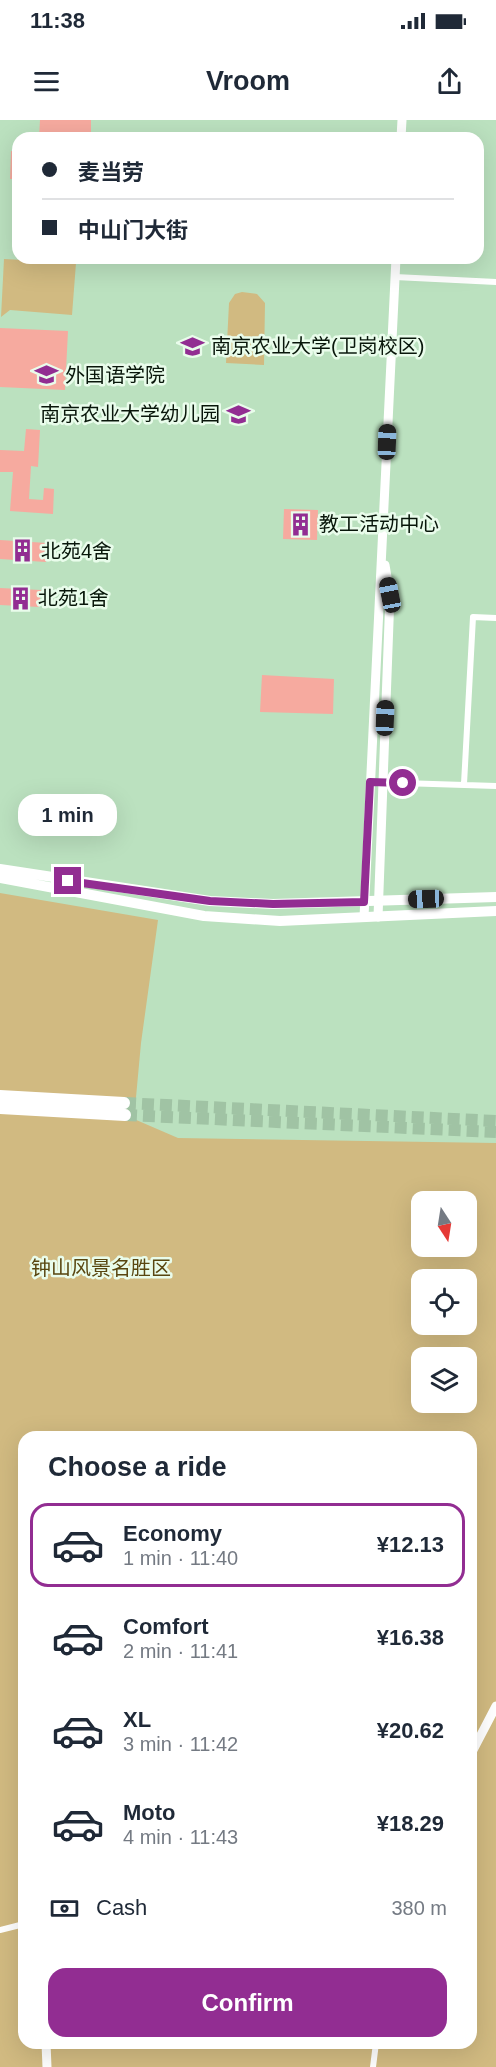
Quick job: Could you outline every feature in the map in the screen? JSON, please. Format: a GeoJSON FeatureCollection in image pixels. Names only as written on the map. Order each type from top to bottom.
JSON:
{"type":"FeatureCollection","features":[{"type":"Feature","properties":{"kind":"highway"},"geometry":{"type":"LineString","coordinates":[[0,1096],[125,1109],[0,1108]]}},
{"type":"Feature","properties":{"kind":"main road"},"geometry":{"type":"LineString","coordinates":[[0,868],[210,901],[273,904],[496,897]]}},
{"type":"Feature","properties":{"kind":"main road"},"geometry":{"type":"LineString","coordinates":[[0,878],[204,916],[280,921],[496,911]]}},
{"type":"Feature","properties":{"kind":"street"},"geometry":{"type":"LineString","coordinates":[[364,917],[396,264]]}},
{"type":"Feature","properties":{"kind":"street"},"geometry":{"type":"LineString","coordinates":[[395,277],[496,282]]}},
{"type":"Feature","properties":{"kind":"street"},"geometry":{"type":"LineString","coordinates":[[378,917],[390,595],[381,548]]}},
{"type":"Feature","properties":{"kind":"street"},"geometry":{"type":"LineString","coordinates":[[464,784],[473,617],[496,618]]}},
{"type":"Feature","properties":{"kind":"street"},"geometry":{"type":"LineString","coordinates":[[370,782],[496,786]]}},
{"type":"Feature","properties":{"kind":"street"},"geometry":{"type":"LineString","coordinates":[[477,1742],[496,1706]]}},
{"type":"Feature","properties":{"kind":"street"},"geometry":{"type":"LineString","coordinates":[[0,1930],[18,1926]]}},
{"type":"Feature","properties":{"kind":"street"},"geometry":{"type":"LineString","coordinates":[[46,2049],[47,2067]]}},
{"type":"Feature","properties":{"kind":"street"},"geometry":{"type":"LineString","coordinates":[[373,2067],[375,2049]]}},
{"type":"Feature","properties":{"kind":"green space"},"geometry":{"type":"Polygon","coordinates":[[[4,259],[12,259],[12,264],[76,264],[72,315],[10,310],[1,317],[4,259]]]}},
{"type":"Feature","properties":{"kind":"green space"},"geometry":{"type":"Polygon","coordinates":[[[242,292],[257,294],[265,303],[264,365],[226,363],[229,303],[235,294],[242,292]]]}},
{"type":"Feature","properties":{"kind":"green space","name":"钟山风景名胜区"},"geometry":{"type":"Polygon","coordinates":[[[0,893],[158,920],[141,1043],[134,1119],[178,1138],[496,1143],[496,2067],[0,2067],[0,893]]]}},
{"type":"Feature","properties":{"kind":"building"},"geometry":{"type":"Polygon","coordinates":[[[40,120],[91,120],[91,132],[39,132],[40,120]]]}},
{"type":"Feature","properties":{"kind":"building"},"geometry":{"type":"Polygon","coordinates":[[[11,151],[12,179],[10,179],[11,151]]]}},
{"type":"Feature","properties":{"kind":"building"},"geometry":{"type":"Polygon","coordinates":[[[0,328],[68,331],[65,390],[0,387],[0,328]]]}},
{"type":"Feature","properties":{"kind":"building"},"geometry":{"type":"Polygon","coordinates":[[[26,429],[40,430],[38,467],[31,466],[29,499],[43,500],[44,488],[54,489],[53,514],[10,511],[13,472],[0,472],[0,450],[24,451],[26,429]]]}},
{"type":"Feature","properties":{"kind":"building","name":"教工活动中心"},"geometry":{"type":"Polygon","coordinates":[[[284,509],[318,510],[317,540],[283,539],[284,509]]]}},
{"type":"Feature","properties":{"kind":"building","name":"北苑4舍"},"geometry":{"type":"Polygon","coordinates":[[[0,540],[47,543],[46,562],[0,559],[0,540]]]}},
{"type":"Feature","properties":{"kind":"building","name":"北苑1舍"},"geometry":{"type":"Polygon","coordinates":[[[0,588],[41,590],[39,607],[0,605],[0,588]]]}},
{"type":"Feature","properties":{"kind":"building"},"geometry":{"type":"Polygon","coordinates":[[[262,675],[334,679],[333,714],[260,712],[262,675]]]}},
{"type":"Feature","properties":{"kind":"tunnel"},"geometry":{"type":"LineString","coordinates":[[124,1103],[496,1121]]}},
{"type":"Feature","properties":{"kind":"tunnel"},"geometry":{"type":"LineString","coordinates":[[125,1115],[496,1132]]}},
{"type":"Feature","properties":{"kind":"place","name":"南京农业大学(卫岗校区)"},"geometry":{"type":"Point","coordinates":[193,346]}},
{"type":"Feature","properties":{"kind":"place","name":"外国语学院"},"geometry":{"type":"Point","coordinates":[47,375]}},
{"type":"Feature","properties":{"kind":"place","name":"南京农业大学幼儿园"},"geometry":{"type":"Point","coordinates":[238,414]}},
{"type":"Feature","properties":{"kind":"place","name":"教工活动中心"},"geometry":{"type":"Point","coordinates":[301,524]}},
{"type":"Feature","properties":{"kind":"place","name":"北苑4舍"},"geometry":{"type":"Point","coordinates":[23,551]}},
{"type":"Feature","properties":{"kind":"place","name":"北苑1舍"},"geometry":{"type":"Point","coordinates":[20,598]}},
{"type":"Feature","properties":{"kind":"route"},"geometry":{"type":"LineString","coordinates":[[68,881],[210,901],[273,904],[364,902],[370,782],[403,783]]}}]}
